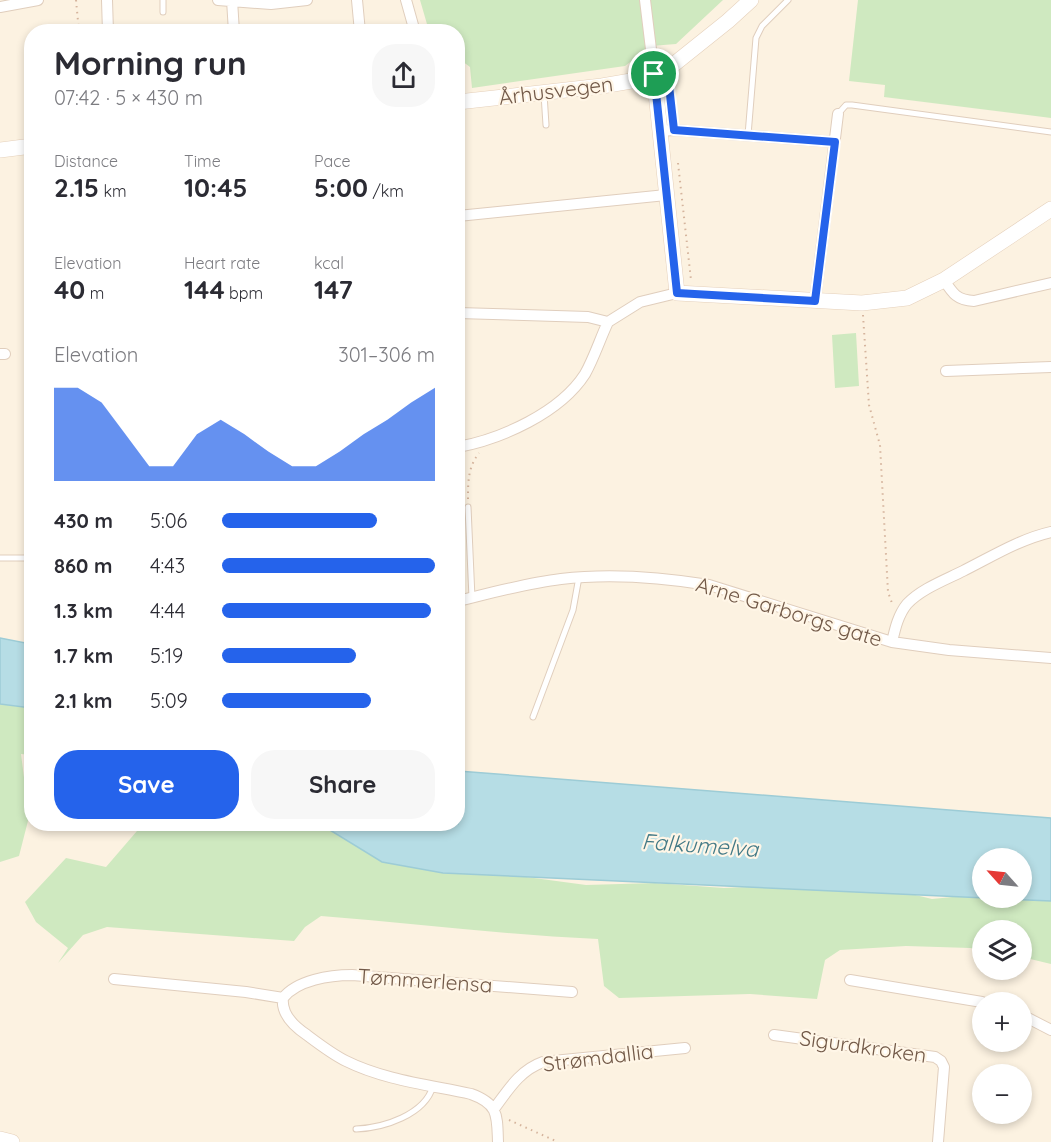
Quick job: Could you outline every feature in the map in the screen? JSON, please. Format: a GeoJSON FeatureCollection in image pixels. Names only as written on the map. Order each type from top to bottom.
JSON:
{"type":"FeatureCollection","features":[{"type":"Feature","properties":{"kind":"street"},"geometry":{"type":"LineString","coordinates":[[0,7],[38,0]]}},
{"type":"Feature","properties":{"kind":"street"},"geometry":{"type":"LineString","coordinates":[[107,0],[108,24]]}},
{"type":"Feature","properties":{"kind":"street"},"geometry":{"type":"LineString","coordinates":[[218,0],[271,4],[307,0]]}},
{"type":"Feature","properties":{"kind":"street"},"geometry":{"type":"LineString","coordinates":[[357,0],[359,24]]}},
{"type":"Feature","properties":{"kind":"street"},"geometry":{"type":"LineString","coordinates":[[406,0],[413,24]]}},
{"type":"Feature","properties":{"kind":"street"},"geometry":{"type":"LineString","coordinates":[[645,0],[677,293]]}},
{"type":"Feature","properties":{"kind":"street","name":"Århusvegen"},"geometry":{"type":"LineString","coordinates":[[465,101],[612,85],[654,74],[673,65],[751,0]]}},
{"type":"Feature","properties":{"kind":"street"},"geometry":{"type":"LineString","coordinates":[[232,1],[233,24]]}},
{"type":"Feature","properties":{"kind":"street"},"geometry":{"type":"LineString","coordinates":[[815,301],[838,114]]}},
{"type":"Feature","properties":{"kind":"street"},"geometry":{"type":"LineString","coordinates":[[660,131],[674,130],[835,142]]}},
{"type":"Feature","properties":{"kind":"street"},"geometry":{"type":"LineString","coordinates":[[0,150],[24,147]]}},
{"type":"Feature","properties":{"kind":"street"},"geometry":{"type":"LineString","coordinates":[[465,215],[666,195]]}},
{"type":"Feature","properties":{"kind":"street"},"geometry":{"type":"LineString","coordinates":[[465,445],[492,438],[550,409],[585,374],[608,322],[640,303],[677,293],[862,303],[907,297],[944,280],[1051,209]]}},
{"type":"Feature","properties":{"kind":"street"},"geometry":{"type":"LineString","coordinates":[[944,280],[952,293],[963,301],[974,301],[1051,283]]}},
{"type":"Feature","properties":{"kind":"street"},"geometry":{"type":"LineString","coordinates":[[465,313],[588,317],[608,322]]}},
{"type":"Feature","properties":{"kind":"street"},"geometry":{"type":"LineString","coordinates":[[946,371],[1051,367]]}},
{"type":"Feature","properties":{"kind":"street"},"geometry":{"type":"LineString","coordinates":[[892,642],[898,619],[908,604],[933,587],[1018,543],[1051,532]]}},
{"type":"Feature","properties":{"kind":"street","name":"Arne Garborgs gate"},"geometry":{"type":"LineString","coordinates":[[465,600],[558,579],[638,576],[709,585],[892,642],[949,650],[1051,658]]}},
{"type":"Feature","properties":{"kind":"street","name":"Tømmerlensa"},"geometry":{"type":"LineString","coordinates":[[283,998],[297,987],[314,981],[333,976],[352,975],[572,992]]}},
{"type":"Feature","properties":{"kind":"street"},"geometry":{"type":"LineString","coordinates":[[114,979],[283,998],[285,1012],[294,1024],[346,1061],[377,1072],[486,1100],[495,1112],[498,1142]]}},
{"type":"Feature","properties":{"kind":"street"},"geometry":{"type":"LineString","coordinates":[[850,980],[972,1000]]}},
{"type":"Feature","properties":{"kind":"street"},"geometry":{"type":"LineString","coordinates":[[1032,1020],[1051,1030]]}},
{"type":"Feature","properties":{"kind":"street","name":"Sigurdkroken"},"geometry":{"type":"LineString","coordinates":[[774,1035],[935,1057],[944,1067],[938,1142]]}},
{"type":"Feature","properties":{"kind":"street","name":"Strømdallia"},"geometry":{"type":"LineString","coordinates":[[495,1112],[520,1075],[543,1062],[685,1048]]}},
{"type":"Feature","properties":{"kind":"street"},"geometry":{"type":"LineString","coordinates":[[0,1139],[12,1142]]}},
{"type":"Feature","properties":{"kind":"lane"},"geometry":{"type":"LineString","coordinates":[[163,0],[163,12]]}},
{"type":"Feature","properties":{"kind":"lane"},"geometry":{"type":"LineString","coordinates":[[748,135],[756,39],[762,26],[788,0]]}},
{"type":"Feature","properties":{"kind":"lane"},"geometry":{"type":"LineString","coordinates":[[543,93],[546,125]]}},
{"type":"Feature","properties":{"kind":"lane"},"geometry":{"type":"LineString","coordinates":[[838,114],[846,105],[852,105],[1051,132]]}},
{"type":"Feature","properties":{"kind":"lane"},"geometry":{"type":"LineString","coordinates":[[468,507],[472,598]]}},
{"type":"Feature","properties":{"kind":"lane"},"geometry":{"type":"LineString","coordinates":[[0,558],[24,558]]}},
{"type":"Feature","properties":{"kind":"lane"},"geometry":{"type":"LineString","coordinates":[[533,717],[573,610],[579,577]]}},
{"type":"Feature","properties":{"kind":"lane"},"geometry":{"type":"LineString","coordinates":[[356,1129],[375,1127],[401,1118],[429,1095],[433,1086]]}},
{"type":"Feature","properties":{"kind":"path"},"geometry":{"type":"LineString","coordinates":[[76,0],[78,24]]}},
{"type":"Feature","properties":{"kind":"path"},"geometry":{"type":"LineString","coordinates":[[677,153],[693,294]]}},
{"type":"Feature","properties":{"kind":"path"},"geometry":{"type":"LineString","coordinates":[[862,303],[869,405],[880,445],[888,592],[898,619]]}},
{"type":"Feature","properties":{"kind":"path"},"geometry":{"type":"LineString","coordinates":[[468,507],[471,466],[492,438]]}},
{"type":"Feature","properties":{"kind":"path"},"geometry":{"type":"LineString","coordinates":[[495,1112],[558,1142]]}},
{"type":"Feature","properties":{"kind":"green space"},"geometry":{"type":"Polygon","coordinates":[[[420,0],[723,0],[676,44],[651,46],[625,66],[472,88],[470,67],[465,63],[465,24],[427,24],[420,0]]]}},
{"type":"Feature","properties":{"kind":"green space"},"geometry":{"type":"Polygon","coordinates":[[[858,0],[1051,0],[1051,118],[884,97],[885,85],[849,81],[858,0]]]}},
{"type":"Feature","properties":{"kind":"green space"},"geometry":{"type":"Polygon","coordinates":[[[856,333],[859,386],[835,388],[832,335],[856,333]]]}},
{"type":"Feature","properties":{"kind":"green space"},"geometry":{"type":"Polygon","coordinates":[[[0,704],[24,707],[24,754],[21,754],[25,831],[19,856],[0,862],[0,704]]]}},
{"type":"Feature","properties":{"kind":"green space"},"geometry":{"type":"Polygon","coordinates":[[[137,831],[331,831],[382,862],[452,867],[586,885],[655,883],[724,888],[862,882],[932,899],[972,895],[972,908],[1032,908],[1032,897],[1051,897],[1051,964],[1032,959],[1032,920],[972,920],[972,948],[906,946],[840,950],[825,960],[817,999],[750,994],[619,998],[604,986],[598,939],[321,916],[305,927],[294,941],[107,927],[83,935],[58,963],[68,948],[36,922],[25,902],[66,858],[106,867],[137,831]]]}},
{"type":"Feature","properties":{"kind":"water"},"geometry":{"type":"Polygon","coordinates":[[[0,638],[24,643],[24,707],[0,704],[0,638]]]}},
{"type":"Feature","properties":{"kind":"water","name":"Falkumelva"},"geometry":{"type":"Polygon","coordinates":[[[465,772],[1051,818],[1051,901],[1032,900],[1032,848],[972,848],[972,897],[443,873],[382,862],[331,831],[465,831],[465,772]]]}},
{"type":"Feature","properties":{"kind":"route"},"geometry":{"type":"LineString","coordinates":[[667,68],[674,130],[835,142],[815,301],[677,293],[654,74],[667,68]]}}]}
